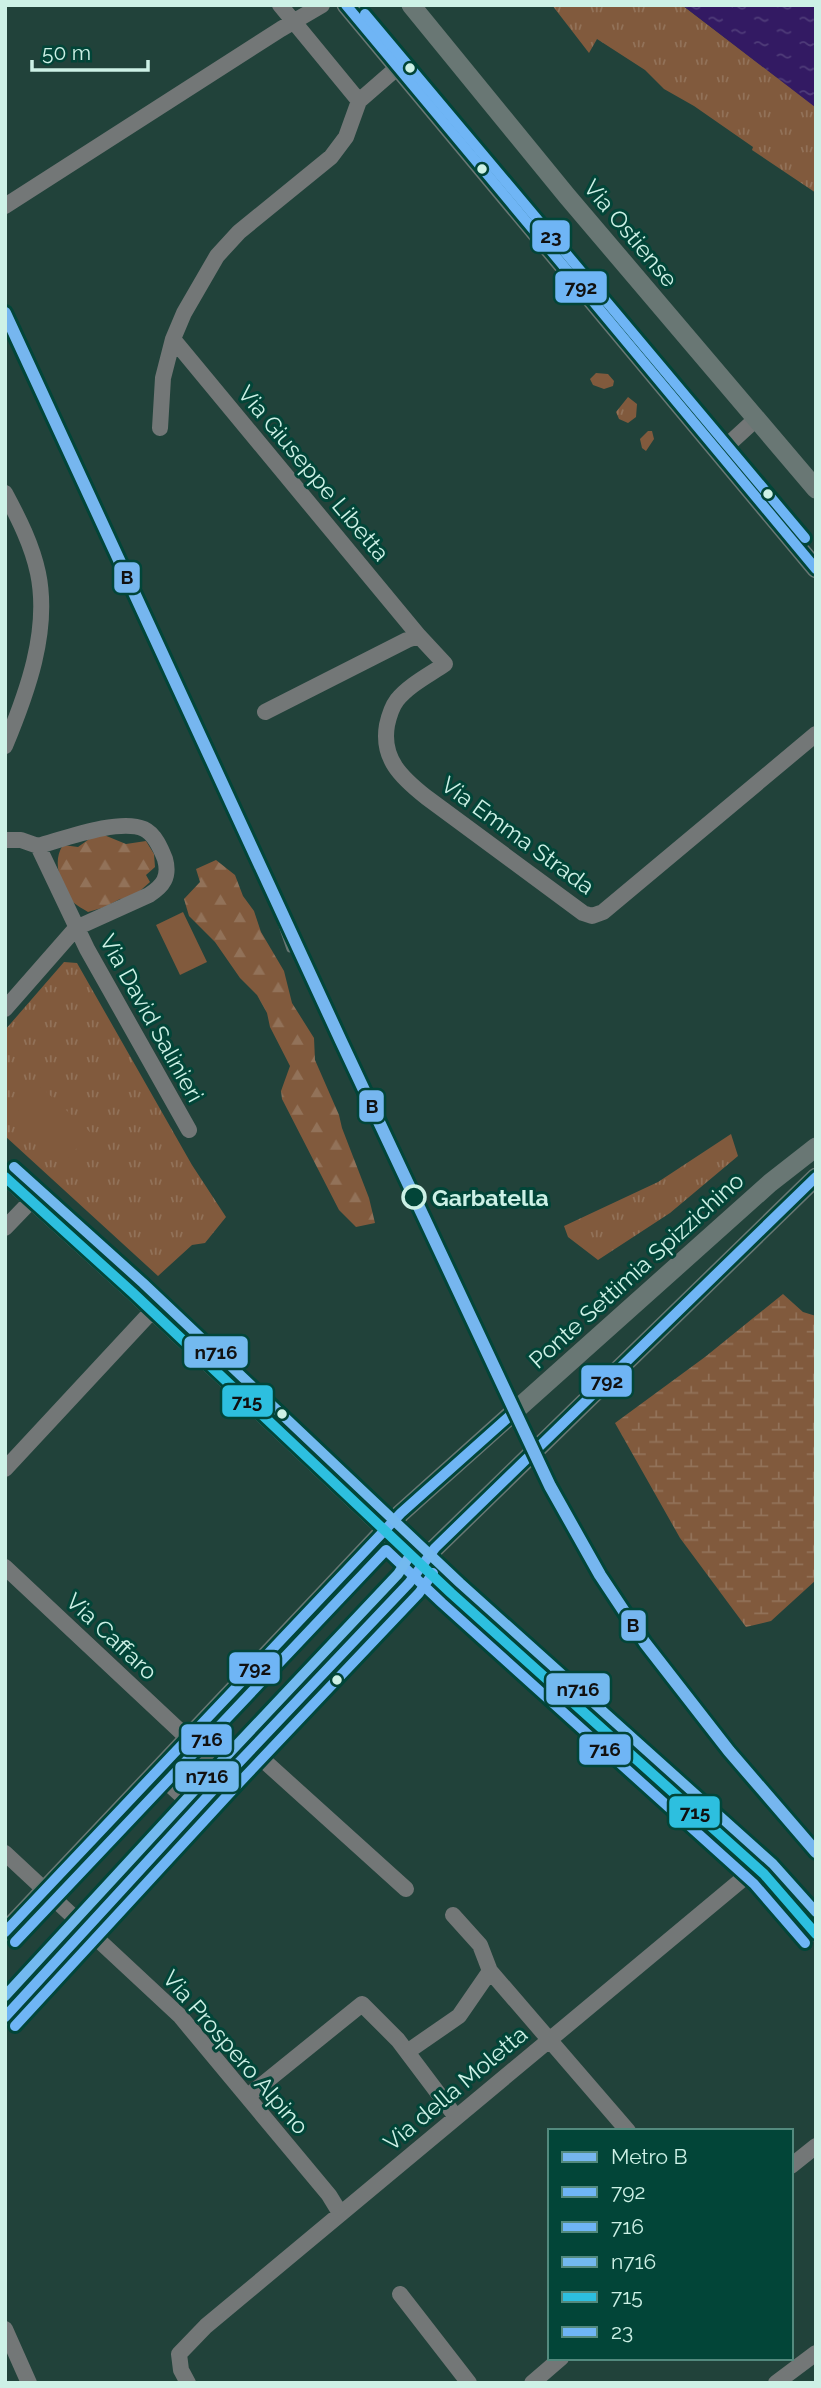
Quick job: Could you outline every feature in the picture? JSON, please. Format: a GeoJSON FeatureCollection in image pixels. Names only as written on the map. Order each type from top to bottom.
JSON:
{"type":"FeatureCollection","features":[{"type":"Feature","properties":{"kind":"main road","name":"Via Ostiense"},"geometry":{"type":"LineString","coordinates":[[411,5],[816,489]]}},
{"type":"Feature","properties":{"kind":"main road"},"geometry":{"type":"LineString","coordinates":[[353,9],[398,67],[816,569]]}},
{"type":"Feature","properties":{"kind":"main road","name":"Ponte Settimia Spizzichino"},"geometry":{"type":"LineString","coordinates":[[5,1932],[409,1506],[796,1161],[816,1147]]}},
{"type":"Feature","properties":{"kind":"main road"},"geometry":{"type":"LineString","coordinates":[[5,2017],[251,1749],[409,1583],[439,1544],[815,1178]]}},
{"type":"Feature","properties":{"kind":"street"},"geometry":{"type":"LineString","coordinates":[[280,5],[359,100]]}},
{"type":"Feature","properties":{"kind":"street"},"geometry":{"type":"LineString","coordinates":[[5,206],[321,6]]}},
{"type":"Feature","properties":{"kind":"street"},"geometry":{"type":"LineString","coordinates":[[160,428],[163,379],[173,339],[184,313],[217,256],[239,232],[314,174],[337,151],[346,138],[359,100],[398,67]]}},
{"type":"Feature","properties":{"kind":"street","name":"Via Giuseppe Libetta"},"geometry":{"type":"LineString","coordinates":[[173,339],[445,664]]}},
{"type":"Feature","properties":{"kind":"street"},"geometry":{"type":"LineString","coordinates":[[720,452],[756,419]]}},
{"type":"Feature","properties":{"kind":"street"},"geometry":{"type":"LineString","coordinates":[[5,493],[30,547],[41,595],[39,633],[31,673],[5,747]]}},
{"type":"Feature","properties":{"kind":"street"},"geometry":{"type":"LineString","coordinates":[[265,712],[419,636]]}},
{"type":"Feature","properties":{"kind":"street","name":"Via Emma Strada"},"geometry":{"type":"LineString","coordinates":[[445,664],[402,694],[390,712],[386,732],[387,747],[395,768],[426,797],[583,913],[593,916],[603,912],[816,734]]}},
{"type":"Feature","properties":{"kind":"street"},"geometry":{"type":"LineString","coordinates":[[5,840],[21,840],[38,846],[98,829],[134,827],[150,833],[164,857],[167,873],[160,887],[145,897],[76,929],[5,1009]]}},
{"type":"Feature","properties":{"kind":"street","name":"Via David Salinieri"},"geometry":{"type":"LineString","coordinates":[[38,846],[76,929],[188,1130]]}},
{"type":"Feature","properties":{"kind":"street"},"geometry":{"type":"LineString","coordinates":[[5,1177],[421,1564],[757,1867],[816,1934]]}},
{"type":"Feature","properties":{"kind":"street"},"geometry":{"type":"LineString","coordinates":[[5,1228],[31,1201]]}},
{"type":"Feature","properties":{"kind":"street"},"geometry":{"type":"LineString","coordinates":[[5,1469],[152,1311]]}},
{"type":"Feature","properties":{"kind":"street","name":"Via Caffaro"},"geometry":{"type":"LineString","coordinates":[[5,1567],[227,1775]]}},
{"type":"Feature","properties":{"kind":"street"},"geometry":{"type":"LineString","coordinates":[[251,1749],[405,1889]]}},
{"type":"Feature","properties":{"kind":"street"},"geometry":{"type":"LineString","coordinates":[[156,1772],[196,1809]]}},
{"type":"Feature","properties":{"kind":"street","name":"Via Prospero Alpino"},"geometry":{"type":"LineString","coordinates":[[5,1853],[180,2016],[329,2194],[340,2213]]}},
{"type":"Feature","properties":{"kind":"street","name":"Via della Moletta"},"geometry":{"type":"LineString","coordinates":[[188,2383],[179,2361],[180,2354],[206,2326],[757,1867]]}},
{"type":"Feature","properties":{"kind":"street"},"geometry":{"type":"LineString","coordinates":[[453,1915],[480,1945],[490,1971],[626,2129]]}},
{"type":"Feature","properties":{"kind":"street"},"geometry":{"type":"LineString","coordinates":[[407,2052],[459,2015],[490,1971]]}},
{"type":"Feature","properties":{"kind":"street"},"geometry":{"type":"LineString","coordinates":[[248,2096],[362,2004],[407,2052],[456,2118]]}},
{"type":"Feature","properties":{"kind":"street"},"geometry":{"type":"LineString","coordinates":[[793,2164],[816,2146]]}},
{"type":"Feature","properties":{"kind":"street"},"geometry":{"type":"LineString","coordinates":[[400,2294],[469,2383]]}},
{"type":"Feature","properties":{"kind":"street"},"geometry":{"type":"LineString","coordinates":[[5,2329],[29,2383]]}},
{"type":"Feature","properties":{"kind":"street"},"geometry":{"type":"LineString","coordinates":[[776,2383],[816,2353]]}},
{"type":"Feature","properties":{"kind":"street"},"geometry":{"type":"LineString","coordinates":[[532,2383],[559,2360]]}},
{"type":"Feature","properties":{"kind":"green space"},"geometry":{"type":"Polygon","coordinates":[[[552,5],[682,5],[816,107],[816,193],[752,150],[753,147],[694,106],[664,89],[645,70],[597,39],[589,53],[552,5]]]}},
{"type":"Feature","properties":{"kind":"green space"},"geometry":{"type":"Polygon","coordinates":[[[596,373],[608,374],[614,381],[613,386],[604,389],[593,385],[590,379],[596,373]]]}},
{"type":"Feature","properties":{"kind":"green space"},"geometry":{"type":"Polygon","coordinates":[[[628,397],[637,404],[636,417],[628,423],[619,419],[616,412],[628,397]]]}},
{"type":"Feature","properties":{"kind":"green space"},"geometry":{"type":"Polygon","coordinates":[[[648,431],[652,431],[654,439],[646,451],[642,448],[640,439],[648,431]]]}},
{"type":"Feature","properties":{"kind":"green space"},"geometry":{"type":"Polygon","coordinates":[[[104,835],[126,844],[146,841],[154,854],[155,867],[146,875],[150,882],[132,898],[120,899],[88,912],[73,902],[66,892],[60,879],[58,858],[63,845],[78,847],[92,837],[104,835]]]}},
{"type":"Feature","properties":{"kind":"green space"},"geometry":{"type":"Polygon","coordinates":[[[216,860],[235,875],[243,896],[254,911],[261,932],[284,971],[292,1003],[314,1038],[315,1060],[339,1115],[369,1198],[375,1223],[356,1227],[339,1210],[282,1099],[281,1091],[290,1066],[270,1027],[267,1013],[257,995],[240,978],[215,942],[189,916],[184,899],[200,882],[196,869],[216,860]]]}},
{"type":"Feature","properties":{"kind":"green space"},"geometry":{"type":"Polygon","coordinates":[[[183,912],[207,962],[180,975],[156,925],[183,912]]]}},
{"type":"Feature","properties":{"kind":"green space"},"geometry":{"type":"Polygon","coordinates":[[[64,962],[77,963],[192,1165],[226,1217],[205,1243],[192,1245],[158,1276],[5,1136],[5,1030],[64,962]]]}},
{"type":"Feature","properties":{"kind":"green space"},"geometry":{"type":"Polygon","coordinates":[[[41,1087],[91,1133],[68,1158],[18,1111],[41,1087]]]}},
{"type":"Feature","properties":{"kind":"green space"},"geometry":{"type":"Polygon","coordinates":[[[731,1134],[738,1156],[670,1213],[598,1260],[568,1237],[564,1226],[658,1182],[731,1134]]]}},
{"type":"Feature","properties":{"kind":"green space"},"geometry":{"type":"Polygon","coordinates":[[[783,1294],[803,1312],[816,1316],[816,1580],[771,1621],[746,1627],[680,1538],[615,1423],[705,1357],[783,1294]]]}},
{"type":"Feature","properties":{"kind":"water"},"geometry":{"type":"Polygon","coordinates":[[[682,5],[816,5],[816,107],[815,107],[682,5]]]}},
{"type":"Feature","properties":{"kind":"railway"},"geometry":{"type":"LineString","coordinates":[[265,876],[290,949]]}},
{"type":"Feature","properties":{"kind":"metro line","name":"B"},"geometry":{"type":"LineString","coordinates":[[5,313],[550,1486],[600,1575],[645,1643],[729,1751],[816,1852]]}},
{"type":"Feature","properties":{"kind":"transit line","name":"792"},"geometry":{"type":"LineString","coordinates":[[346,5],[816,569]]}},
{"type":"Feature","properties":{"kind":"transit line","name":"23"},"geometry":{"type":"LineString","coordinates":[[365,14],[805,538]]}},
{"type":"Feature","properties":{"kind":"transit line","name":"n716"},"geometry":{"type":"LineString","coordinates":[[14,1167],[143,1283],[460,1583],[773,1864],[816,1912]]}},
{"type":"Feature","properties":{"kind":"transit line","name":"715"},"geometry":{"type":"LineString","coordinates":[[5,1177],[133,1293],[451,1593],[764,1874],[816,1934]]}},
{"type":"Feature","properties":{"kind":"transit line","name":"792"},"geometry":{"type":"LineString","coordinates":[[5,2017],[227,1775],[409,1583],[435,1548],[816,1177]]}},
{"type":"Feature","properties":{"kind":"transit line","name":"792"},"geometry":{"type":"LineString","coordinates":[[5,1932],[401,1513],[513,1413]]}},
{"type":"Feature","properties":{"kind":"transit line","name":"716"},"geometry":{"type":"LineString","coordinates":[[15,1942],[386,1550],[754,1884],[805,1943]]}},
{"type":"Feature","properties":{"kind":"transit line","name":"n716"},"geometry":{"type":"LineString","coordinates":[[5,1996],[398,1574],[409,1557]]}},
{"type":"Feature","properties":{"kind":"transit line","name":"716"},"geometry":{"type":"LineString","coordinates":[[15,2026],[419,1593],[433,1573]]}},
{"type":"Feature","properties":{"kind":"place","name":"Garbatella"},"geometry":{"type":"Point","coordinates":[414,1197]}}]}
